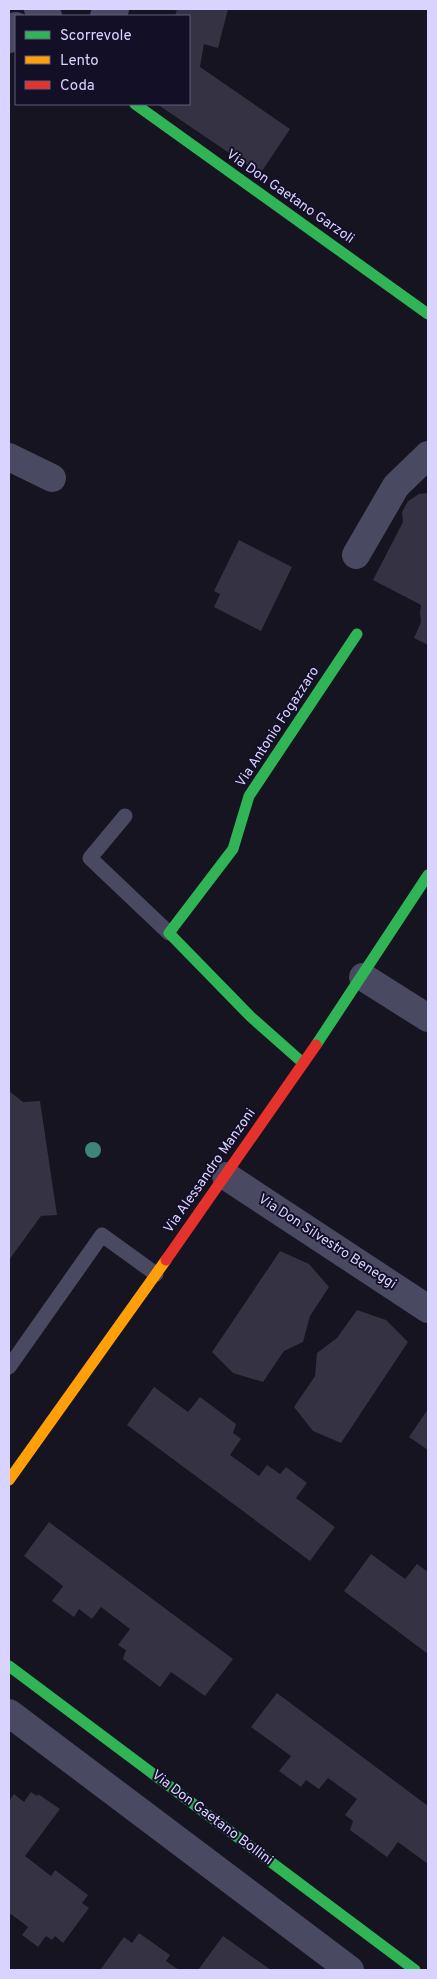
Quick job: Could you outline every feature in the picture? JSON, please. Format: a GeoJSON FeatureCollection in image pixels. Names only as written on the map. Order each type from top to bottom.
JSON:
{"type":"FeatureCollection","features":[{"type":"Feature","properties":{"kind":"street"},"geometry":{"type":"LineString","coordinates":[[9,39],[15,28]]}},
{"type":"Feature","properties":{"kind":"street","name":"Via Don Gaetano Garzoli"},"geometry":{"type":"LineString","coordinates":[[136,105],[428,314]]}},
{"type":"Feature","properties":{"kind":"street"},"geometry":{"type":"LineString","coordinates":[[356,555],[396,486],[428,455]]}},
{"type":"Feature","properties":{"kind":"street"},"geometry":{"type":"LineString","coordinates":[[9,456],[52,478]]}},
{"type":"Feature","properties":{"kind":"street","name":"Via Antonio Fogazzaro"},"geometry":{"type":"LineString","coordinates":[[169,933],[233,849],[249,796],[357,634]]}},
{"type":"Feature","properties":{"kind":"street","name":"Via Alessandro Manzoni"},"geometry":{"type":"LineString","coordinates":[[9,1480],[226,1176],[363,977],[428,875]]}},
{"type":"Feature","properties":{"kind":"street"},"geometry":{"type":"LineString","coordinates":[[169,933],[237,1005],[303,1063]]}},
{"type":"Feature","properties":{"kind":"street"},"geometry":{"type":"LineString","coordinates":[[363,977],[428,1018]]}},
{"type":"Feature","properties":{"kind":"street","name":"Via Don Silvestro Beneggi"},"geometry":{"type":"LineString","coordinates":[[226,1176],[428,1309]]}},
{"type":"Feature","properties":{"kind":"street","name":"Via Don Gaetano Bollini"},"geometry":{"type":"LineString","coordinates":[[9,1666],[415,1970]]}},
{"type":"Feature","properties":{"kind":"street"},"geometry":{"type":"LineString","coordinates":[[9,1713],[350,1970]]}},
{"type":"Feature","properties":{"kind":"lane"},"geometry":{"type":"LineString","coordinates":[[125,816],[90,858],[169,933]]}},
{"type":"Feature","properties":{"kind":"lane"},"geometry":{"type":"LineString","coordinates":[[9,1367],[102,1235],[156,1274]]}},
{"type":"Feature","properties":{"kind":"building"},"geometry":{"type":"Polygon","coordinates":[[[177,9],[228,9],[218,48],[204,44],[200,67],[290,129],[260,174],[158,105],[190,105],[190,15],[175,15],[177,9]]]}},
{"type":"Feature","properties":{"kind":"building"},"geometry":{"type":"Polygon","coordinates":[[[428,493],[428,645],[414,638],[421,622],[421,605],[373,580],[403,522],[402,512],[408,501],[419,494],[428,493]]]}},
{"type":"Feature","properties":{"kind":"building"},"geometry":{"type":"Polygon","coordinates":[[[239,540],[292,567],[261,631],[214,607],[220,594],[214,591],[239,540]]]}},
{"type":"Feature","properties":{"kind":"building"},"geometry":{"type":"Polygon","coordinates":[[[9,1091],[23,1102],[40,1101],[57,1215],[41,1216],[9,1260],[9,1091]]]}},
{"type":"Feature","properties":{"kind":"building"},"geometry":{"type":"Polygon","coordinates":[[[280,1251],[309,1264],[329,1287],[310,1316],[303,1342],[284,1351],[263,1382],[233,1373],[212,1352],[280,1251]]]}},
{"type":"Feature","properties":{"kind":"building"},"geometry":{"type":"Polygon","coordinates":[[[357,1310],[386,1320],[408,1342],[341,1443],[313,1431],[294,1407],[315,1376],[317,1353],[337,1338],[357,1310]]]}},
{"type":"Feature","properties":{"kind":"building"},"geometry":{"type":"Polygon","coordinates":[[[154,1387],[188,1412],[200,1397],[236,1424],[233,1433],[241,1439],[230,1455],[259,1476],[267,1465],[280,1474],[286,1467],[307,1483],[296,1498],[335,1527],[310,1561],[127,1425],[154,1387]]]}},
{"type":"Feature","properties":{"kind":"building"},"geometry":{"type":"Polygon","coordinates":[[[428,1409],[428,1450],[409,1437],[428,1409]]]}},
{"type":"Feature","properties":{"kind":"building"},"geometry":{"type":"Polygon","coordinates":[[[49,1522],[233,1659],[205,1696],[171,1672],[160,1687],[123,1659],[126,1650],[118,1645],[130,1629],[101,1607],[92,1619],[79,1609],[74,1617],[52,1601],[63,1586],[24,1556],[49,1522]]]}},
{"type":"Feature","properties":{"kind":"building"},"geometry":{"type":"Polygon","coordinates":[[[371,1554],[405,1579],[417,1564],[428,1572],[428,1654],[344,1591],[371,1554]]]}},
{"type":"Feature","properties":{"kind":"building"},"geometry":{"type":"Polygon","coordinates":[[[277,1693],[428,1806],[428,1864],[398,1842],[387,1857],[350,1830],[353,1821],[345,1815],[357,1799],[328,1778],[319,1789],[306,1780],[301,1787],[279,1771],[291,1756],[251,1727],[277,1693]]]}},
{"type":"Feature","properties":{"kind":"building"},"geometry":{"type":"Polygon","coordinates":[[[31,1792],[37,1796],[38,1794],[60,1809],[25,1856],[51,1876],[55,1870],[88,1895],[82,1903],[89,1908],[63,1943],[55,1936],[52,1940],[46,1936],[38,1947],[22,1935],[28,1927],[11,1914],[9,1916],[9,1801],[14,1794],[24,1802],[31,1792]]]}},
{"type":"Feature","properties":{"kind":"building"},"geometry":{"type":"Polygon","coordinates":[[[139,1933],[170,1955],[166,1961],[179,1970],[100,1970],[124,1937],[132,1943],[139,1933]]]}},
{"type":"Feature","properties":{"kind":"building"},"geometry":{"type":"Polygon","coordinates":[[[223,1936],[271,1970],[198,1970],[223,1936]]]}},
{"type":"Feature","properties":{"kind":"traffic: fast"},"geometry":{"type":"LineString","coordinates":[[136,105],[428,314]]}},
{"type":"Feature","properties":{"kind":"traffic: fast"},"geometry":{"type":"LineString","coordinates":[[303,1063],[251,1017],[169,933],[233,849],[249,796],[357,634]]}},
{"type":"Feature","properties":{"kind":"traffic: fast"},"geometry":{"type":"LineString","coordinates":[[316,1045],[428,875]]}},
{"type":"Feature","properties":{"kind":"traffic: fast"},"geometry":{"type":"LineString","coordinates":[[9,1666],[415,1970]]}},
{"type":"Feature","properties":{"kind":"traffic: slow"},"geometry":{"type":"LineString","coordinates":[[9,1480],[166,1260]]}},
{"type":"Feature","properties":{"kind":"traffic: jam"},"geometry":{"type":"LineString","coordinates":[[166,1260],[316,1045]]}}]}
